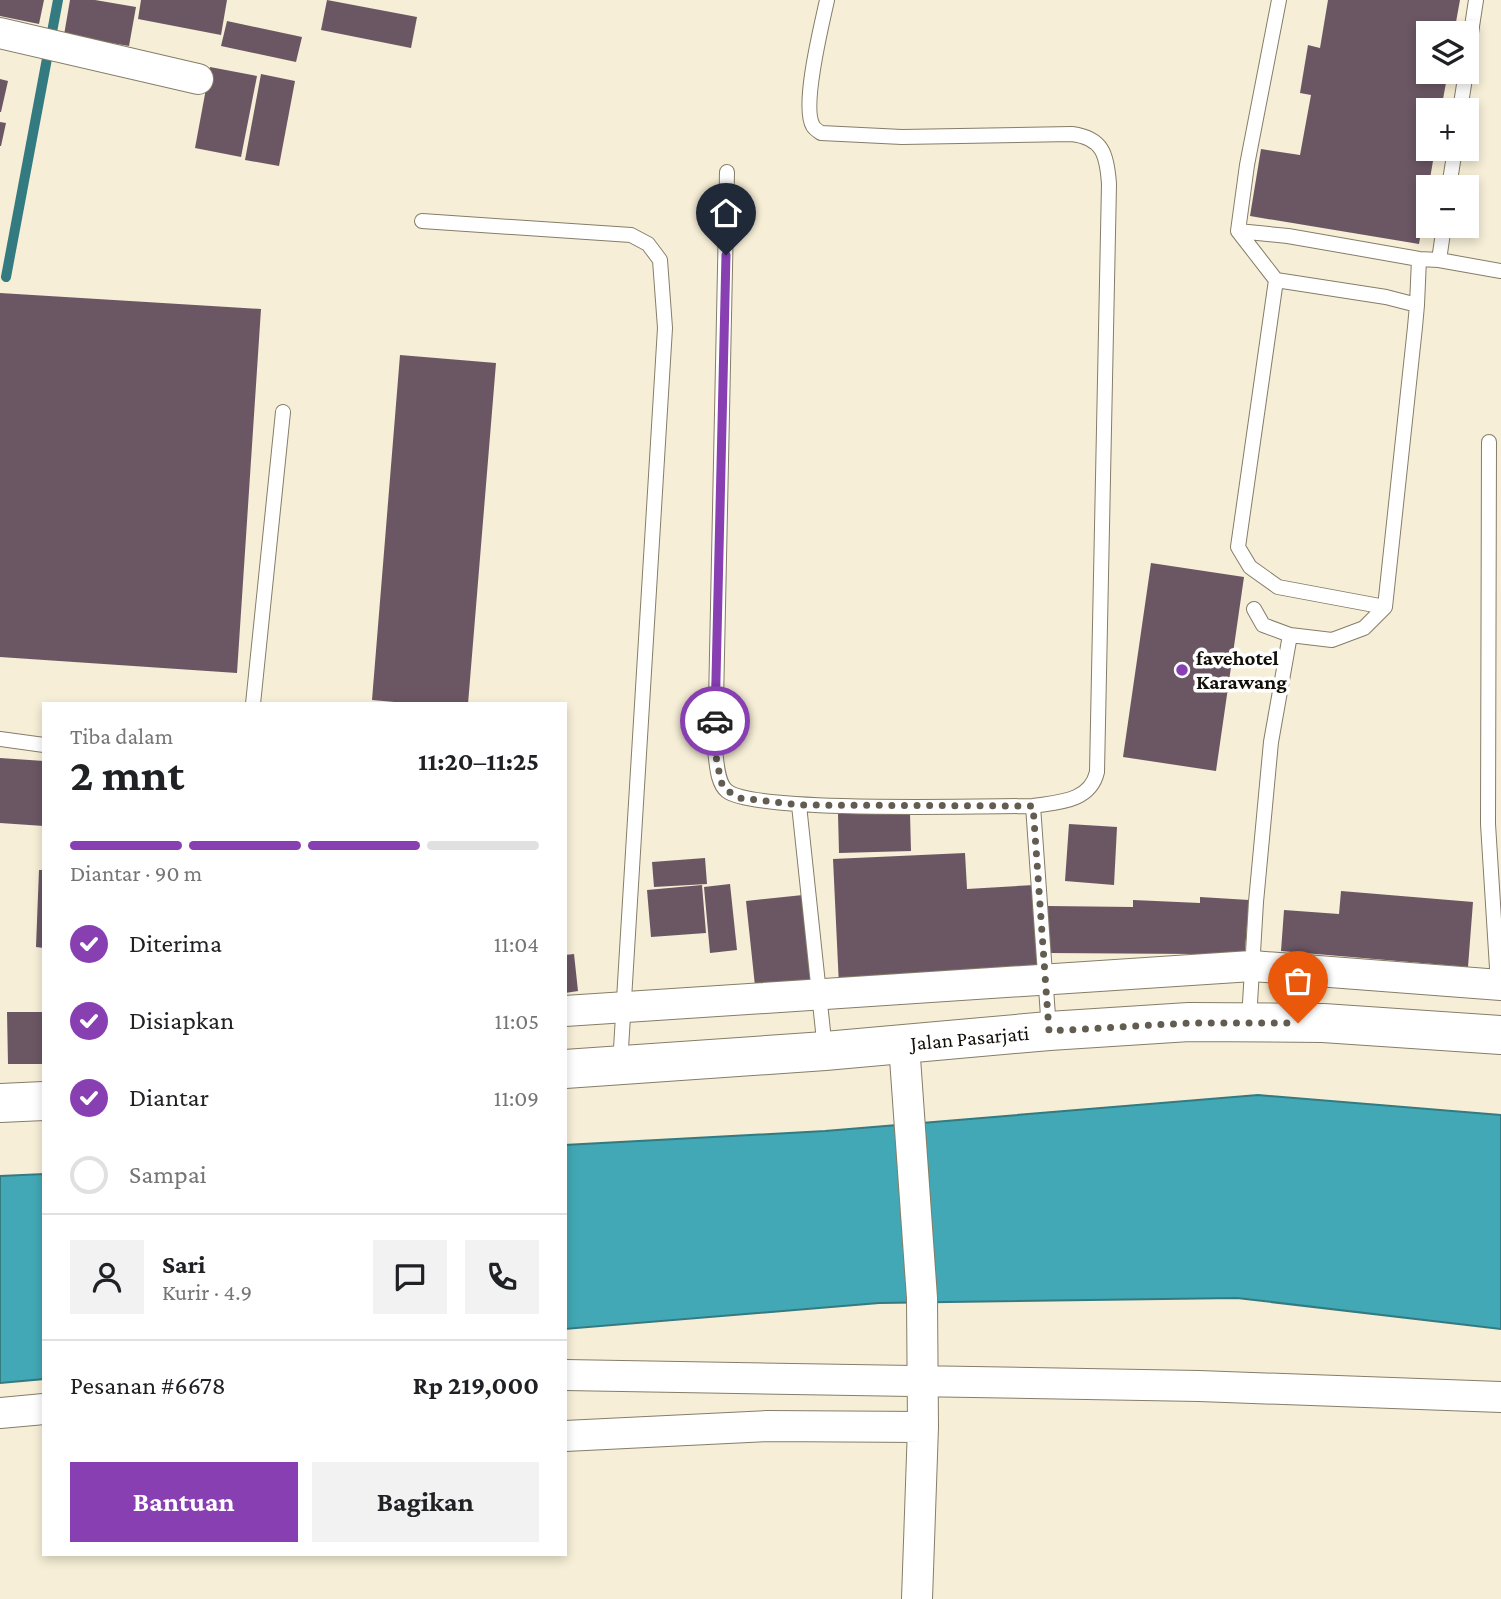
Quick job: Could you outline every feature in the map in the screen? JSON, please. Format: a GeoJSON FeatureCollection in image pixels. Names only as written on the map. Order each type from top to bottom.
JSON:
{"type":"FeatureCollection","features":[{"type":"Feature","properties":{"kind":"main road","name":"Jalan Pasarjati"},"geometry":{"type":"LineString","coordinates":[[567,1069],[825,1051],[1049,1031],[1249,1021],[1323,1023],[1501,1035]]}},
{"type":"Feature","properties":{"kind":"main road"},"geometry":{"type":"LineString","coordinates":[[0,1103],[42,1101]]}},
{"type":"Feature","properties":{"kind":"street"},"geometry":{"type":"LineString","coordinates":[[0,33],[198,79]]}},
{"type":"Feature","properties":{"kind":"street"},"geometry":{"type":"LineString","coordinates":[[567,1011],[1251,966],[1500,984]]}},
{"type":"Feature","properties":{"kind":"street"},"geometry":{"type":"LineString","coordinates":[[904,1044],[922,1298],[923,1427],[917,1599]]}},
{"type":"Feature","properties":{"kind":"street"},"geometry":{"type":"LineString","coordinates":[[567,1375],[922,1380],[1501,1397]]}},
{"type":"Feature","properties":{"kind":"street"},"geometry":{"type":"LineString","coordinates":[[0,1413],[42,1409]]}},
{"type":"Feature","properties":{"kind":"street"},"geometry":{"type":"LineString","coordinates":[[567,1436],[767,1426],[923,1427]]}},
{"type":"Feature","properties":{"kind":"lane"},"geometry":{"type":"LineString","coordinates":[[727,172],[715,751],[721,782],[726,790],[740,798],[799,805],[1033,806],[1070,801],[1090,788],[1097,772],[1108,167],[1103,150],[1083,135],[1072,134],[902,138],[821,133],[813,127],[810,112],[813,69],[827,0]]}},
{"type":"Feature","properties":{"kind":"lane"},"geometry":{"type":"LineString","coordinates":[[1279,0],[1247,165],[1238,231],[1276,280],[1386,297],[1416,305]]}},
{"type":"Feature","properties":{"kind":"lane"},"geometry":{"type":"LineString","coordinates":[[1473,21],[1476,0]]}},
{"type":"Feature","properties":{"kind":"lane"},"geometry":{"type":"LineString","coordinates":[[422,220],[631,235],[648,244],[660,260],[665,328],[620,1065]]}},
{"type":"Feature","properties":{"kind":"lane"},"geometry":{"type":"LineString","coordinates":[[1238,231],[1288,236],[1501,271]]}},
{"type":"Feature","properties":{"kind":"lane"},"geometry":{"type":"LineString","coordinates":[[1439,260],[1442,238]]}},
{"type":"Feature","properties":{"kind":"lane"},"geometry":{"type":"LineString","coordinates":[[1254,609],[1263,625],[1290,635],[1332,640],[1364,628],[1385,607],[1419,259]]}},
{"type":"Feature","properties":{"kind":"lane"},"geometry":{"type":"LineString","coordinates":[[1276,280],[1238,547],[1250,567],[1278,587],[1385,607]]}},
{"type":"Feature","properties":{"kind":"lane"},"geometry":{"type":"LineString","coordinates":[[253,702],[283,412]]}},
{"type":"Feature","properties":{"kind":"lane"},"geometry":{"type":"LineString","coordinates":[[1489,442],[1488,824],[1500,984]]}},
{"type":"Feature","properties":{"kind":"lane"},"geometry":{"type":"LineString","coordinates":[[1249,1021],[1251,966],[1271,741],[1290,635]]}},
{"type":"Feature","properties":{"kind":"lane"},"geometry":{"type":"LineString","coordinates":[[0,739],[42,745]]}},
{"type":"Feature","properties":{"kind":"lane"},"geometry":{"type":"LineString","coordinates":[[799,805],[825,1051]]}},
{"type":"Feature","properties":{"kind":"lane"},"geometry":{"type":"LineString","coordinates":[[1033,806],[1049,1031]]}},
{"type":"Feature","properties":{"kind":"water"},"geometry":{"type":"Polygon","coordinates":[[[1258,1095],[1501,1115],[1501,1329],[1237,1298],[879,1303],[567,1329],[567,1145],[825,1131],[1258,1095]]]}},
{"type":"Feature","properties":{"kind":"water"},"geometry":{"type":"Polygon","coordinates":[[[42,1174],[42,1379],[0,1383],[0,1176],[42,1174]]]}},
{"type":"Feature","properties":{"kind":"building"},"geometry":{"type":"Polygon","coordinates":[[[0,0],[44,0],[39,24],[0,16],[0,0]]]}},
{"type":"Feature","properties":{"kind":"building"},"geometry":{"type":"Polygon","coordinates":[[[70,0],[95,0],[136,7],[129,46],[64,35],[70,0]]]}},
{"type":"Feature","properties":{"kind":"building"},"geometry":{"type":"Polygon","coordinates":[[[141,0],[227,0],[221,35],[138,19],[141,0]]]}},
{"type":"Feature","properties":{"kind":"building"},"geometry":{"type":"Polygon","coordinates":[[[327,0],[417,17],[411,48],[321,30],[327,0]]]}},
{"type":"Feature","properties":{"kind":"building"},"geometry":{"type":"Polygon","coordinates":[[[1328,0],[1460,0],[1456,21],[1416,21],[1416,84],[1446,84],[1443,98],[1416,98],[1416,161],[1433,161],[1431,175],[1416,175],[1416,238],[1420,238],[1419,244],[1250,216],[1261,149],[1300,155],[1311,95],[1300,93],[1308,45],[1320,48],[1328,0]]]}},
{"type":"Feature","properties":{"kind":"building"},"geometry":{"type":"Polygon","coordinates":[[[227,21],[302,37],[296,62],[221,46],[227,21]]]}},
{"type":"Feature","properties":{"kind":"building"},"geometry":{"type":"Polygon","coordinates":[[[210,67],[257,76],[241,157],[195,148],[210,67]]]}},
{"type":"Feature","properties":{"kind":"building"},"geometry":{"type":"Polygon","coordinates":[[[261,74],[295,81],[279,166],[245,160],[261,74]]]}},
{"type":"Feature","properties":{"kind":"building"},"geometry":{"type":"Polygon","coordinates":[[[0,79],[8,81],[1,112],[0,112],[0,79]]]}},
{"type":"Feature","properties":{"kind":"building"},"geometry":{"type":"Polygon","coordinates":[[[0,122],[6,123],[1,146],[0,146],[0,122]]]}},
{"type":"Feature","properties":{"kind":"building"},"geometry":{"type":"Polygon","coordinates":[[[0,293],[261,309],[237,673],[0,657],[0,293]]]}},
{"type":"Feature","properties":{"kind":"building"},"geometry":{"type":"Polygon","coordinates":[[[400,355],[496,363],[468,702],[372,700],[400,355]]]}},
{"type":"Feature","properties":{"kind":"building"},"geometry":{"type":"Polygon","coordinates":[[[1151,563],[1244,577],[1216,771],[1123,757],[1151,563]]]}},
{"type":"Feature","properties":{"kind":"building"},"geometry":{"type":"Polygon","coordinates":[[[0,758],[42,761],[42,826],[0,823],[0,758]]]}},
{"type":"Feature","properties":{"kind":"building"},"geometry":{"type":"Polygon","coordinates":[[[910,813],[911,851],[839,853],[838,814],[910,813]]]}},
{"type":"Feature","properties":{"kind":"building"},"geometry":{"type":"Polygon","coordinates":[[[1069,824],[1117,827],[1114,885],[1065,881],[1069,824]]]}},
{"type":"Feature","properties":{"kind":"building"},"geometry":{"type":"Polygon","coordinates":[[[965,853],[967,889],[1034,885],[1038,976],[839,986],[833,859],[965,853]]]}},
{"type":"Feature","properties":{"kind":"building"},"geometry":{"type":"Polygon","coordinates":[[[705,858],[707,884],[654,887],[652,862],[705,858]]]}},
{"type":"Feature","properties":{"kind":"building"},"geometry":{"type":"Polygon","coordinates":[[[39,870],[42,870],[42,948],[36,947],[39,870]]]}},
{"type":"Feature","properties":{"kind":"building"},"geometry":{"type":"Polygon","coordinates":[[[730,884],[737,950],[710,953],[704,887],[730,884]]]}},
{"type":"Feature","properties":{"kind":"building"},"geometry":{"type":"Polygon","coordinates":[[[702,885],[706,933],[651,937],[647,890],[702,885]]]}},
{"type":"Feature","properties":{"kind":"building"},"geometry":{"type":"Polygon","coordinates":[[[1341,891],[1473,902],[1468,967],[1281,951],[1284,910],[1339,914],[1341,891]]]}},
{"type":"Feature","properties":{"kind":"building"},"geometry":{"type":"Polygon","coordinates":[[[803,895],[812,980],[755,986],[746,901],[803,895]]]}},
{"type":"Feature","properties":{"kind":"building"},"geometry":{"type":"Polygon","coordinates":[[[1200,897],[1249,900],[1244,963],[1196,959],[1196,954],[1048,953],[1048,906],[1133,907],[1133,900],[1200,903],[1200,897]]]}},
{"type":"Feature","properties":{"kind":"building"},"geometry":{"type":"Polygon","coordinates":[[[574,954],[578,991],[567,993],[567,955],[574,954]]]}},
{"type":"Feature","properties":{"kind":"building"},"geometry":{"type":"Polygon","coordinates":[[[7,1012],[42,1012],[42,1064],[8,1064],[7,1012]]]}},
{"type":"Feature","properties":{"kind":"waterway"},"geometry":{"type":"LineString","coordinates":[[6,277],[58,0]]}},
{"type":"Feature","properties":{"kind":"way so far"},"geometry":{"type":"LineString","coordinates":[[715,721],[715,751],[721,782],[726,790],[740,798],[799,805],[1033,806],[1049,1031],[1249,1021],[1298,1023]]}},
{"type":"Feature","properties":{"kind":"place","name":"favehotel Karawang"},"geometry":{"type":"Point","coordinates":[1182,670]}},
{"type":"Feature","properties":{"kind":"route"},"geometry":{"type":"LineString","coordinates":[[715,721],[726,255]]}}]}
